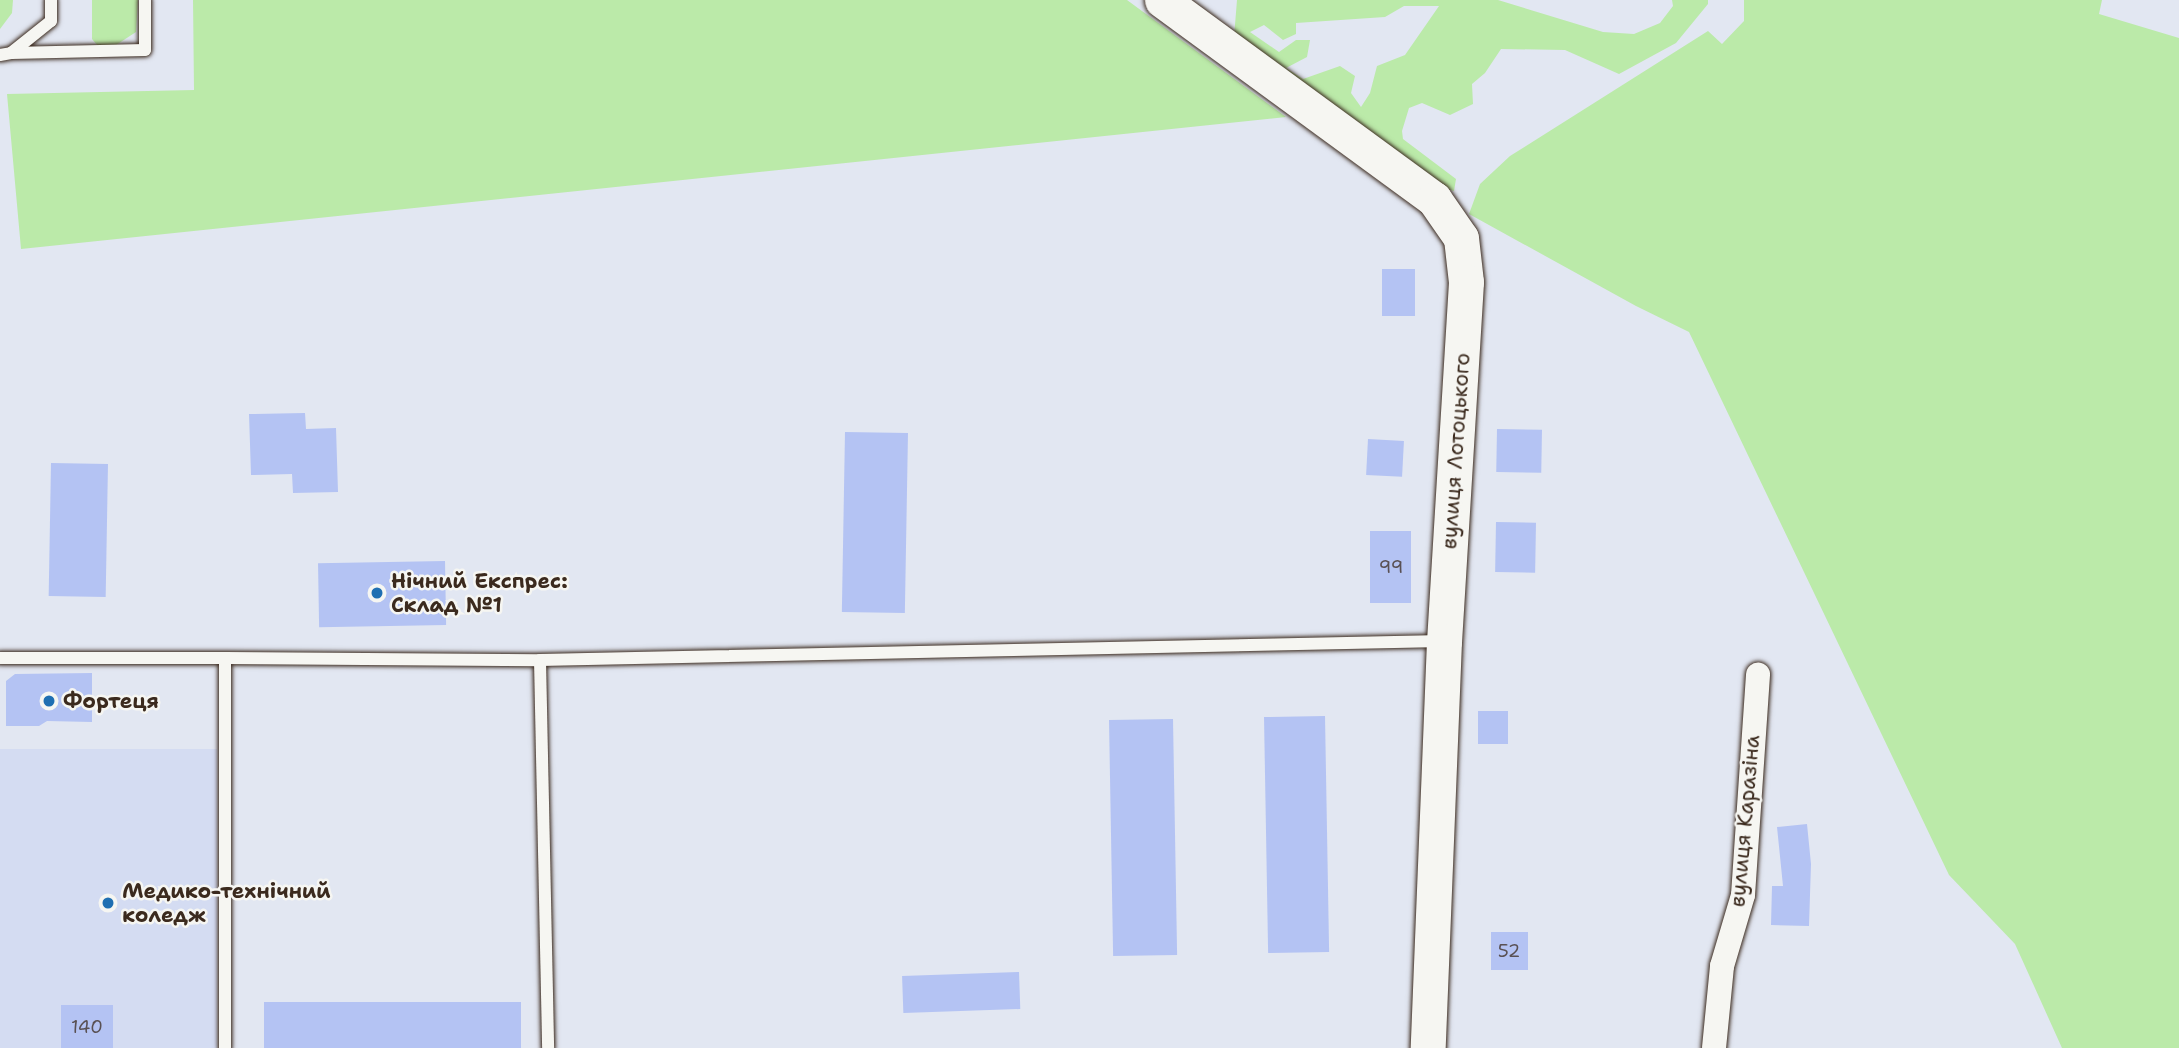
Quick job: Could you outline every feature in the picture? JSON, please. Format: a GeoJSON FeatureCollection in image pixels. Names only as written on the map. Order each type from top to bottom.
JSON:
{"type":"FeatureCollection","features":[{"type":"Feature","properties":{"kind":"street","name":"вулиця Лотоцького"},"geometry":{"type":"LineString","coordinates":[[1162,0],[1193,12],[1434,200],[1461,238],[1466,282],[1444,641],[1428,1048]]}},
{"type":"Feature","properties":{"kind":"street","name":"вулиця Каразіна"},"geometry":{"type":"LineString","coordinates":[[1714,1048],[1722,966],[1743,895],[1758,675]]}},
{"type":"Feature","properties":{"kind":"lane"},"geometry":{"type":"LineString","coordinates":[[6,54],[51,21],[51,0]]}},
{"type":"Feature","properties":{"kind":"lane"},"geometry":{"type":"LineString","coordinates":[[6,54],[145,50],[145,0]]}},
{"type":"Feature","properties":{"kind":"lane"},"geometry":{"type":"LineString","coordinates":[[0,658],[540,660],[1444,641]]}},
{"type":"Feature","properties":{"kind":"lane"},"geometry":{"type":"LineString","coordinates":[[225,658],[225,1048]]}},
{"type":"Feature","properties":{"kind":"lane"},"geometry":{"type":"LineString","coordinates":[[540,660],[548,1048]]}},
{"type":"Feature","properties":{"kind":"shaded area","name":"Медико-технічний коледж"},"geometry":{"type":"Polygon","coordinates":[[[0,749],[217,749],[217,1048],[0,1048],[0,749]]]}},
{"type":"Feature","properties":{"kind":"green space"},"geometry":{"type":"Polygon","coordinates":[[[0,0],[13,0],[12,13],[0,29],[0,0]]]}},
{"type":"Feature","properties":{"kind":"green space"},"geometry":{"type":"Polygon","coordinates":[[[92,0],[138,0],[136,32],[113,47],[98,46],[92,39],[92,0]]]}},
{"type":"Feature","properties":{"kind":"green space"},"geometry":{"type":"Polygon","coordinates":[[[193,0],[1127,0],[1286,117],[21,249],[7,94],[194,90],[193,0]]]}},
{"type":"Feature","properties":{"kind":"green space"},"geometry":{"type":"Polygon","coordinates":[[[1237,0],[1498,0],[1603,32],[1634,34],[1660,23],[1673,6],[1672,0],[1708,0],[1708,4],[1676,43],[1619,74],[1565,50],[1501,49],[1485,73],[1472,84],[1473,104],[1450,115],[1422,103],[1409,108],[1402,131],[1403,139],[1456,179],[1454,191],[1432,185],[1234,37],[1237,0]],[[1404,6],[1385,17],[1296,23],[1296,34],[1283,40],[1264,25],[1250,32],[1279,52],[1296,40],[1310,40],[1307,57],[1286,68],[1303,79],[1340,66],[1355,76],[1351,93],[1361,107],[1370,93],[1377,66],[1405,55],[1439,6],[1404,6]]]}},
{"type":"Feature","properties":{"kind":"green space"},"geometry":{"type":"Polygon","coordinates":[[[1744,0],[2102,0],[2099,14],[2179,38],[2179,1048],[2062,1048],[2015,944],[1949,875],[1689,332],[1636,306],[1469,214],[1480,184],[1510,156],[1708,31],[1722,44],[1744,21],[1744,0]]]}},
{"type":"Feature","properties":{"kind":"building"},"geometry":{"type":"Polygon","coordinates":[[[1382,269],[1415,269],[1415,316],[1382,316],[1382,269]]]}},
{"type":"Feature","properties":{"kind":"building"},"geometry":{"type":"Polygon","coordinates":[[[305,413],[306,429],[336,428],[338,492],[293,493],[292,474],[251,475],[249,414],[305,413]]]}},
{"type":"Feature","properties":{"kind":"building"},"geometry":{"type":"Polygon","coordinates":[[[1497,429],[1542,430],[1541,473],[1496,472],[1497,429]]]}},
{"type":"Feature","properties":{"kind":"building"},"geometry":{"type":"Polygon","coordinates":[[[845,432],[908,433],[905,613],[842,612],[845,432]]]}},
{"type":"Feature","properties":{"kind":"building"},"geometry":{"type":"Polygon","coordinates":[[[1368,439],[1404,441],[1402,477],[1366,475],[1368,439]]]}},
{"type":"Feature","properties":{"kind":"building"},"geometry":{"type":"Polygon","coordinates":[[[51,463],[108,464],[106,597],[49,596],[51,463]]]}},
{"type":"Feature","properties":{"kind":"building"},"geometry":{"type":"Polygon","coordinates":[[[1496,522],[1536,523],[1535,573],[1495,572],[1496,522]]]}},
{"type":"Feature","properties":{"kind":"building"},"geometry":{"type":"Polygon","coordinates":[[[1370,531],[1411,531],[1411,603],[1370,603],[1370,531]]]}},
{"type":"Feature","properties":{"kind":"building"},"geometry":{"type":"Polygon","coordinates":[[[445,561],[446,625],[319,627],[318,563],[445,561]]]}},
{"type":"Feature","properties":{"kind":"building","name":"Фортеця"},"geometry":{"type":"Polygon","coordinates":[[[92,673],[92,722],[47,721],[39,726],[6,726],[6,681],[15,674],[92,673]]]}},
{"type":"Feature","properties":{"kind":"building"},"geometry":{"type":"Polygon","coordinates":[[[1478,711],[1508,711],[1508,744],[1478,744],[1478,711]]]}},
{"type":"Feature","properties":{"kind":"building"},"geometry":{"type":"Polygon","coordinates":[[[1325,716],[1329,952],[1268,953],[1264,717],[1325,716]]]}},
{"type":"Feature","properties":{"kind":"building"},"geometry":{"type":"Polygon","coordinates":[[[1173,719],[1177,955],[1113,956],[1109,720],[1173,719]]]}},
{"type":"Feature","properties":{"kind":"building"},"geometry":{"type":"Polygon","coordinates":[[[1807,824],[1811,864],[1809,926],[1771,925],[1772,886],[1783,886],[1777,827],[1807,824]]]}},
{"type":"Feature","properties":{"kind":"building"},"geometry":{"type":"Polygon","coordinates":[[[1491,932],[1528,932],[1528,970],[1491,970],[1491,932]]]}},
{"type":"Feature","properties":{"kind":"building"},"geometry":{"type":"Polygon","coordinates":[[[1019,972],[1020,1009],[903,1013],[902,976],[1019,972]]]}},
{"type":"Feature","properties":{"kind":"building"},"geometry":{"type":"Polygon","coordinates":[[[264,1002],[521,1002],[521,1048],[264,1048],[264,1002]]]}},
{"type":"Feature","properties":{"kind":"building"},"geometry":{"type":"Polygon","coordinates":[[[61,1005],[113,1005],[113,1048],[61,1048],[61,1005]]]}},
{"type":"Feature","properties":{"kind":"place","name":"Нічний Експрес: Склад №1"},"geometry":{"type":"Point","coordinates":[377,593]}},
{"type":"Feature","properties":{"kind":"place","name":"Фортеця"},"geometry":{"type":"Point","coordinates":[49,701]}},
{"type":"Feature","properties":{"kind":"place","name":"Медико-технічний коледж"},"geometry":{"type":"Point","coordinates":[108,903]}}]}
